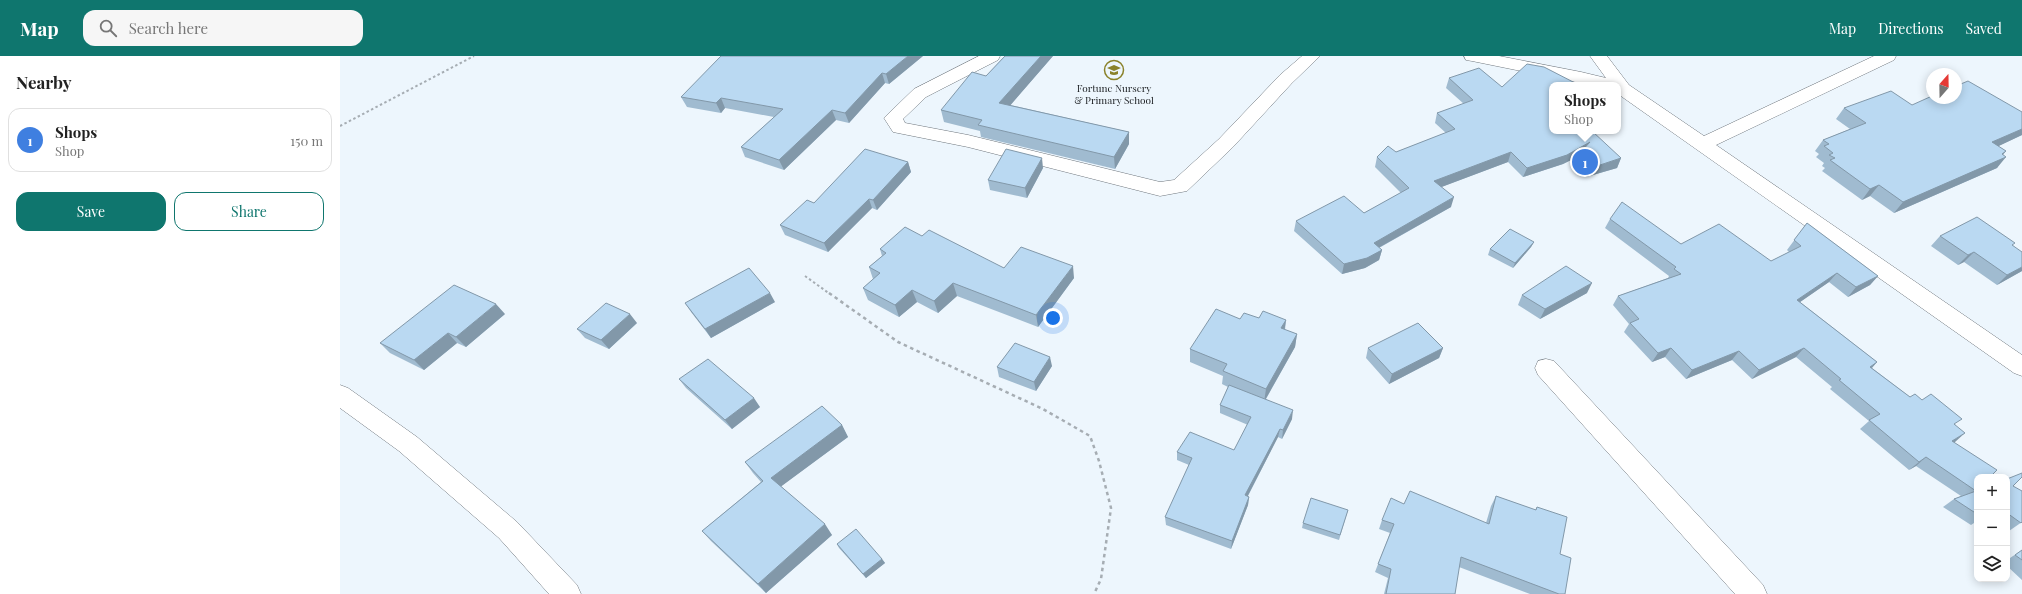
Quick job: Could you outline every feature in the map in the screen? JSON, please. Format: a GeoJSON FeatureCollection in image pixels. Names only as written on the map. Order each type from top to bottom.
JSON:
{"type":"FeatureCollection","features":[{"type":"Feature","properties":{"kind":"street"},"geometry":{"type":"LineString","coordinates":[[992,56],[920,93],[893,118],[899,128],[968,141],[1160,189],[1180,186],[1226,143],[1286,79],[1312,56]]}},
{"type":"Feature","properties":{"kind":"street"},"geometry":{"type":"LineString","coordinates":[[1472,56],[1581,77],[1599,82]]}},
{"type":"Feature","properties":{"kind":"street"},"geometry":{"type":"LineString","coordinates":[[1598,56],[1614,82]]}},
{"type":"Feature","properties":{"kind":"street"},"geometry":{"type":"LineString","coordinates":[[1703,144],[1888,56]]}},
{"type":"Feature","properties":{"kind":"street"},"geometry":{"type":"LineString","coordinates":[[1621,90],[1703,144],[2022,367]]}},
{"type":"Feature","properties":{"kind":"street"},"geometry":{"type":"LineString","coordinates":[[1546,368],[1753,594]]}},
{"type":"Feature","properties":{"kind":"street"},"geometry":{"type":"LineString","coordinates":[[340,395],[408,444],[508,530],[567,594]]}},
{"type":"Feature","properties":{"kind":"path"},"geometry":{"type":"LineString","coordinates":[[340,126],[405,90],[474,56]]}},
{"type":"Feature","properties":{"kind":"path"},"geometry":{"type":"LineString","coordinates":[[805,276],[898,342],[1043,409],[1090,436],[1099,461],[1111,508],[1100,578],[1094,594]]}},
{"type":"Feature","properties":{"kind":"building"},"geometry":{"type":"Polygon","coordinates":[[[721,56],[908,56],[886,74],[882,73],[845,113],[832,110],[779,160],[741,147],[783,109],[721,98],[716,103],[681,97],[721,56]]]}},
{"type":"Feature","properties":{"kind":"building"},"geometry":{"type":"Polygon","coordinates":[[[1005,56],[1041,56],[999,103],[1129,132],[1114,157],[978,125],[982,120],[941,110],[972,72],[986,76],[1005,56]]]}},
{"type":"Feature","properties":{"kind":"building"},"geometry":{"type":"Polygon","coordinates":[[[1527,64],[1544,67],[1573,82],[1549,82],[1549,134],[1595,134],[1621,158],[1591,168],[1578,155],[1590,142],[1567,155],[1527,168],[1511,152],[1434,181],[1454,197],[1374,243],[1382,250],[1367,258],[1344,264],[1296,221],[1344,196],[1364,213],[1409,188],[1377,157],[1388,146],[1396,152],[1455,129],[1437,113],[1473,100],[1449,78],[1479,68],[1502,87],[1527,64]]]}},
{"type":"Feature","properties":{"kind":"building"},"geometry":{"type":"Polygon","coordinates":[[[1968,81],[2022,112],[2022,129],[1992,142],[2006,151],[2002,154],[2006,157],[1903,202],[1879,185],[1870,189],[1830,160],[1835,158],[1829,155],[1833,153],[1824,146],[1829,144],[1823,140],[1866,123],[1844,108],[1891,91],[1912,105],[1926,99],[1926,104],[1962,104],[1962,84],[1968,81]]]}},
{"type":"Feature","properties":{"kind":"building"},"geometry":{"type":"Polygon","coordinates":[[[865,149],[908,162],[873,200],[869,199],[824,243],[780,225],[807,200],[814,203],[865,149]]]}},
{"type":"Feature","properties":{"kind":"building"},"geometry":{"type":"Polygon","coordinates":[[[1006,149],[1042,158],[1025,188],[988,180],[1006,149]]]}},
{"type":"Feature","properties":{"kind":"building"},"geometry":{"type":"Polygon","coordinates":[[[1622,202],[1681,244],[1719,224],[1771,261],[1801,246],[1794,240],[1807,223],[1878,276],[1856,287],[1837,273],[1797,300],[1877,362],[1870,367],[1910,397],[1915,394],[1922,400],[1931,394],[1962,419],[1954,424],[1965,433],[1952,441],[1997,470],[1993,474],[1974,474],[1974,490],[1926,457],[1919,462],[1869,420],[1880,414],[1839,380],[1841,379],[1804,348],[1759,370],[1739,351],[1692,370],[1671,348],[1658,353],[1630,323],[1639,319],[1618,296],[1681,274],[1674,269],[1676,267],[1610,219],[1622,202]]]}},
{"type":"Feature","properties":{"kind":"building"},"geometry":{"type":"Polygon","coordinates":[[[1977,217],[2015,243],[2012,245],[2022,252],[2022,267],[2007,275],[1974,252],[1968,255],[1940,236],[1977,217]]]}},
{"type":"Feature","properties":{"kind":"building"},"geometry":{"type":"Polygon","coordinates":[[[905,227],[922,236],[929,230],[1004,268],[1021,247],[1073,266],[1036,315],[953,283],[934,301],[912,290],[895,305],[863,288],[880,273],[869,267],[886,253],[880,249],[905,227]]]}},
{"type":"Feature","properties":{"kind":"building"},"geometry":{"type":"Polygon","coordinates":[[[1510,229],[1534,242],[1515,263],[1490,249],[1510,229]]]}},
{"type":"Feature","properties":{"kind":"building"},"geometry":{"type":"Polygon","coordinates":[[[1566,266],[1592,283],[1545,309],[1522,295],[1566,266]]]}},
{"type":"Feature","properties":{"kind":"building"},"geometry":{"type":"Polygon","coordinates":[[[749,268],[770,293],[705,329],[685,303],[749,268]]]}},
{"type":"Feature","properties":{"kind":"building"},"geometry":{"type":"Polygon","coordinates":[[[454,285],[496,304],[456,337],[448,333],[414,360],[380,343],[454,285]]]}},
{"type":"Feature","properties":{"kind":"building"},"geometry":{"type":"Polygon","coordinates":[[[606,303],[630,314],[601,340],[577,329],[606,303]]]}},
{"type":"Feature","properties":{"kind":"building"},"geometry":{"type":"Polygon","coordinates":[[[1216,309],[1240,319],[1244,313],[1259,318],[1263,311],[1286,320],[1281,328],[1297,334],[1266,389],[1223,371],[1227,364],[1190,349],[1216,309]]]}},
{"type":"Feature","properties":{"kind":"building"},"geometry":{"type":"Polygon","coordinates":[[[1418,323],[1443,348],[1392,374],[1368,348],[1418,323]]]}},
{"type":"Feature","properties":{"kind":"building"},"geometry":{"type":"Polygon","coordinates":[[[1015,343],[1050,357],[1034,382],[997,367],[1015,343]]]}},
{"type":"Feature","properties":{"kind":"building"},"geometry":{"type":"Polygon","coordinates":[[[708,359],[754,398],[725,420],[679,379],[708,359]]]}},
{"type":"Feature","properties":{"kind":"building"},"geometry":{"type":"Polygon","coordinates":[[[1229,385],[1293,410],[1283,430],[1280,429],[1245,495],[1249,497],[1232,541],[1165,517],[1192,458],[1177,452],[1190,432],[1234,450],[1251,417],[1220,405],[1229,385]]]}},
{"type":"Feature","properties":{"kind":"building"},"geometry":{"type":"Polygon","coordinates":[[[822,406],[842,425],[771,478],[825,524],[758,584],[702,531],[763,481],[745,462],[822,406]]]}},
{"type":"Feature","properties":{"kind":"building"},"geometry":{"type":"Polygon","coordinates":[[[2022,473],[2022,477],[2013,486],[2022,491],[2021,523],[2010,515],[2010,478],[2022,473]]]}},
{"type":"Feature","properties":{"kind":"building"},"geometry":{"type":"Polygon","coordinates":[[[1410,491],[1489,524],[1496,496],[1536,510],[1537,507],[1567,517],[1560,554],[1571,558],[1565,594],[1559,594],[1461,557],[1455,594],[1386,594],[1391,569],[1378,564],[1394,524],[1382,520],[1391,498],[1404,504],[1410,491]]]}},
{"type":"Feature","properties":{"kind":"building"},"geometry":{"type":"Polygon","coordinates":[[[1974,492],[1974,512],[1954,499],[1974,492]]]}},
{"type":"Feature","properties":{"kind":"building"},"geometry":{"type":"Polygon","coordinates":[[[1311,498],[1348,510],[1340,535],[1303,523],[1311,498]]]}},
{"type":"Feature","properties":{"kind":"building"},"geometry":{"type":"Polygon","coordinates":[[[856,529],[882,559],[863,574],[837,544],[856,529]]]}},
{"type":"Feature","properties":{"kind":"building"},"geometry":{"type":"Polygon","coordinates":[[[2022,550],[2022,560],[2015,555],[2022,550]]]}},
{"type":"Feature","properties":{"kind":"place","name":"Fortune Nursery & Primary School"},"geometry":{"type":"Point","coordinates":[1114,70]}},
{"type":"Feature","properties":{"kind":"place","name":"Shops"},"geometry":{"type":"Point","coordinates":[1585,162]}}]}
